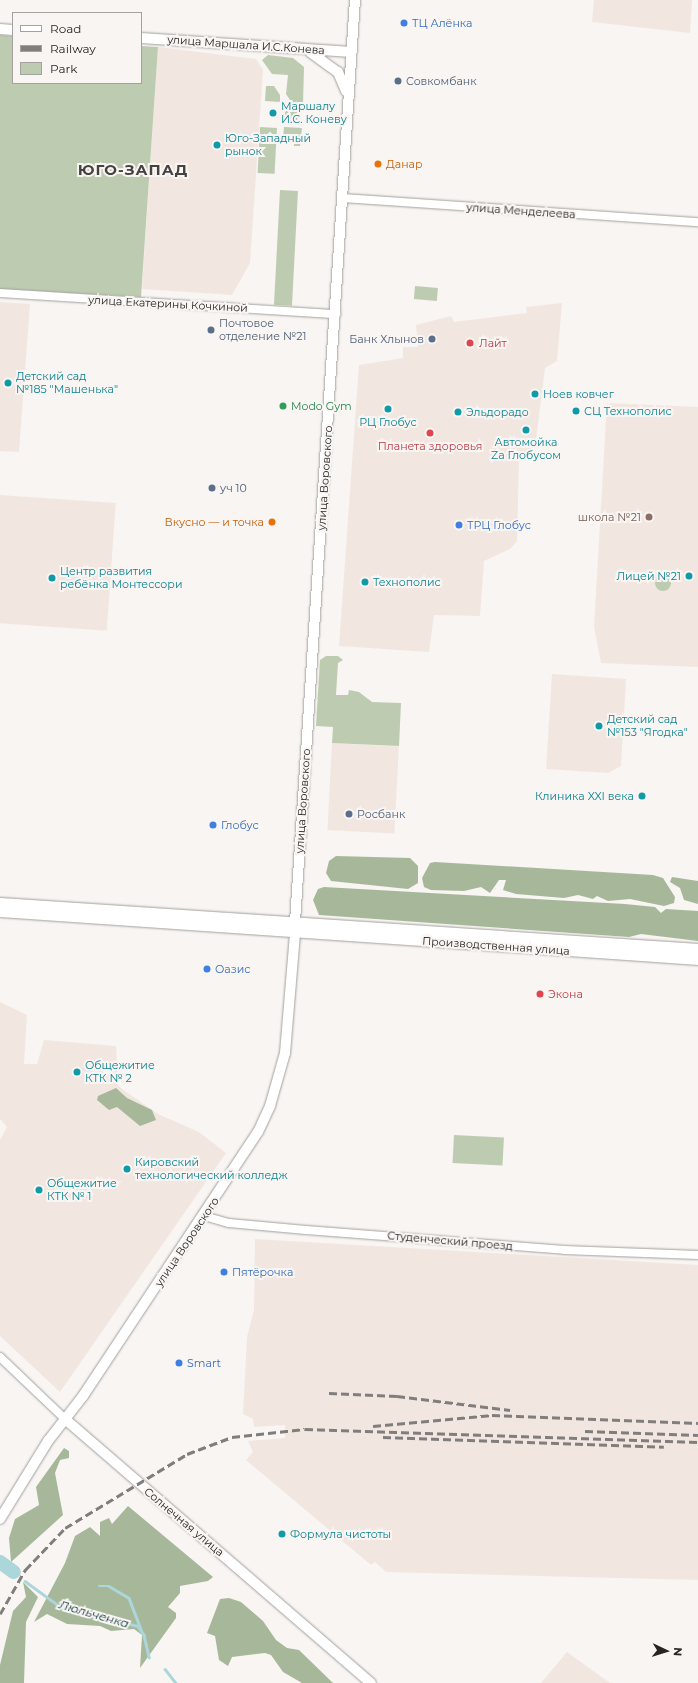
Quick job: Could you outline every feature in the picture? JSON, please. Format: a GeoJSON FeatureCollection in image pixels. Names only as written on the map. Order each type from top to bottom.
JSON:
{"type":"FeatureCollection","features":[{"type":"Feature","properties":{"kind":"highway","name":"Производственная улица"},"geometry":{"type":"LineString","coordinates":[[0,903],[698,949]]}},
{"type":"Feature","properties":{"kind":"highway","name":"Производственная улица"},"geometry":{"type":"LineString","coordinates":[[0,911],[295,933],[698,959]]}},
{"type":"Feature","properties":{"kind":"highway","name":"улица Воровского"},"geometry":{"type":"LineString","coordinates":[[295,933],[296,922]]}},
{"type":"Feature","properties":{"kind":"main road","name":"улица Воровского"},"geometry":{"type":"LineString","coordinates":[[296,922],[344,198],[355,0]]}},
{"type":"Feature","properties":{"kind":"main road"},"geometry":{"type":"LineString","coordinates":[[0,29],[12,30]]}},
{"type":"Feature","properties":{"kind":"main road","name":"улица Маршала И.С.Конева"},"geometry":{"type":"LineString","coordinates":[[142,38],[352,52]]}},
{"type":"Feature","properties":{"kind":"main road"},"geometry":{"type":"LineString","coordinates":[[303,49],[320,56],[338,72],[344,82],[349,106]]}},
{"type":"Feature","properties":{"kind":"main road","name":"улица Воровского"},"geometry":{"type":"LineString","coordinates":[[0,1519],[65,1419],[204,1216],[258,1132],[280,1077],[288,1024],[295,933]]}},
{"type":"Feature","properties":{"kind":"main road","name":"Солнечная улица"},"geometry":{"type":"LineString","coordinates":[[65,1419],[371,1683]]}},
{"type":"Feature","properties":{"kind":"street","name":"улица Менделеева"},"geometry":{"type":"LineString","coordinates":[[344,198],[698,222]]}},
{"type":"Feature","properties":{"kind":"street","name":"улица Екатерины Кочкиной"},"geometry":{"type":"LineString","coordinates":[[0,293],[336,314]]}},
{"type":"Feature","properties":{"kind":"street","name":"Студенческий проезд"},"geometry":{"type":"LineString","coordinates":[[204,1216],[229,1223],[564,1250],[698,1255]]}},
{"type":"Feature","properties":{"kind":"street","name":"Солнечная улица"},"geometry":{"type":"LineString","coordinates":[[0,1357],[65,1419]]}},
{"type":"Feature","properties":{"kind":"shaded area"},"geometry":{"type":"Polygon","coordinates":[[[594,0],[692,0],[690,33],[592,22],[594,0]]]}},
{"type":"Feature","properties":{"kind":"shaded area","name":"Юго-Западный рынок"},"geometry":{"type":"Polygon","coordinates":[[[158,47],[256,59],[263,70],[250,263],[232,295],[142,289],[158,47]]]}},
{"type":"Feature","properties":{"kind":"shaded area"},"geometry":{"type":"Polygon","coordinates":[[[0,302],[30,304],[19,452],[0,451],[0,302]]]}},
{"type":"Feature","properties":{"kind":"shaded area"},"geometry":{"type":"Polygon","coordinates":[[[562,303],[557,361],[545,368],[536,440],[526,460],[519,460],[517,541],[510,549],[484,561],[480,616],[434,615],[429,652],[339,646],[359,365],[403,358],[403,347],[418,347],[416,325],[451,316],[454,322],[527,313],[526,307],[562,303]]]}},
{"type":"Feature","properties":{"kind":"shaded area","name":"школа №21"},"geometry":{"type":"Polygon","coordinates":[[[607,403],[698,407],[698,667],[601,663],[594,627],[607,403]]]}},
{"type":"Feature","properties":{"kind":"shaded area"},"geometry":{"type":"Polygon","coordinates":[[[0,495],[116,503],[107,631],[0,623],[0,495]]]}},
{"type":"Feature","properties":{"kind":"shaded area"},"geometry":{"type":"Polygon","coordinates":[[[552,674],[626,679],[621,766],[608,773],[546,769],[552,674]]]}},
{"type":"Feature","properties":{"kind":"shaded area"},"geometry":{"type":"Polygon","coordinates":[[[332,743],[399,747],[394,833],[327,830],[332,743]]]}},
{"type":"Feature","properties":{"kind":"shaded area"},"geometry":{"type":"Polygon","coordinates":[[[0,1002],[27,1015],[24,1064],[37,1064],[44,1040],[116,1046],[118,1086],[158,1114],[199,1132],[226,1153],[60,1392],[0,1336],[0,1140],[7,1127],[0,1119],[0,1002]]]}},
{"type":"Feature","properties":{"kind":"shaded area"},"geometry":{"type":"Polygon","coordinates":[[[255,1239],[698,1265],[698,1580],[386,1572],[375,1562],[371,1565],[246,1460],[253,1452],[248,1441],[285,1438],[285,1425],[254,1427],[253,1419],[243,1414],[247,1337],[254,1310],[255,1239]]]}},
{"type":"Feature","properties":{"kind":"shaded area"},"geometry":{"type":"Polygon","coordinates":[[[567,1652],[610,1683],[541,1683],[567,1652]]]}},
{"type":"Feature","properties":{"kind":"green space"},"geometry":{"type":"Polygon","coordinates":[[[0,35],[12,36],[12,84],[142,84],[142,46],[158,47],[141,297],[0,289],[0,35]]]}},
{"type":"Feature","properties":{"kind":"green space"},"geometry":{"type":"Polygon","coordinates":[[[268,55],[293,58],[304,67],[303,104],[292,103],[286,94],[288,75],[272,74],[262,60],[268,55]]]}},
{"type":"Feature","properties":{"kind":"green space"},"geometry":{"type":"Polygon","coordinates":[[[266,86],[274,86],[280,95],[280,102],[265,101],[266,86]]]}},
{"type":"Feature","properties":{"kind":"green space"},"geometry":{"type":"Polygon","coordinates":[[[291,109],[296,111],[298,116],[296,121],[291,123],[286,121],[284,116],[286,111],[291,109]]]}},
{"type":"Feature","properties":{"kind":"green space"},"geometry":{"type":"Polygon","coordinates":[[[260,127],[277,128],[275,174],[258,173],[260,127]]]}},
{"type":"Feature","properties":{"kind":"green space"},"geometry":{"type":"Polygon","coordinates":[[[284,127],[302,128],[300,146],[294,146],[294,139],[283,139],[284,127]]]}},
{"type":"Feature","properties":{"kind":"green space"},"geometry":{"type":"Polygon","coordinates":[[[280,190],[298,191],[292,306],[274,305],[280,190]]]}},
{"type":"Feature","properties":{"kind":"green space"},"geometry":{"type":"Polygon","coordinates":[[[415,286],[438,288],[437,301],[414,299],[415,286]]]}},
{"type":"Feature","properties":{"kind":"green space"},"geometry":{"type":"Polygon","coordinates":[[[663,575],[669,577],[671,583],[669,589],[663,591],[657,589],[655,583],[657,577],[663,575]]]}},
{"type":"Feature","properties":{"kind":"green space"},"geometry":{"type":"Polygon","coordinates":[[[326,656],[338,656],[343,660],[338,663],[336,695],[348,695],[349,690],[359,692],[372,702],[401,703],[399,746],[332,743],[333,727],[316,726],[320,660],[326,656]]]}},
{"type":"Feature","properties":{"kind":"green space"},"geometry":{"type":"Polygon","coordinates":[[[336,856],[410,858],[418,866],[418,883],[408,889],[331,881],[326,873],[329,861],[336,856]]]}},
{"type":"Feature","properties":{"kind":"green space"},"geometry":{"type":"Polygon","coordinates":[[[435,862],[653,875],[663,878],[675,897],[674,903],[664,906],[630,899],[608,901],[597,896],[593,899],[578,895],[564,898],[516,894],[503,890],[506,880],[499,880],[490,893],[481,887],[464,891],[431,890],[424,887],[422,878],[430,863],[435,862]]]}},
{"type":"Feature","properties":{"kind":"green space"},"geometry":{"type":"Polygon","coordinates":[[[672,877],[698,881],[698,904],[684,900],[680,888],[670,882],[672,877]]]}},
{"type":"Feature","properties":{"kind":"green space"},"geometry":{"type":"Polygon","coordinates":[[[324,887],[625,904],[655,907],[661,913],[666,909],[698,911],[698,941],[641,934],[629,937],[319,915],[313,900],[318,889],[324,887]]]}},
{"type":"Feature","properties":{"kind":"green space"},"geometry":{"type":"Polygon","coordinates":[[[116,1088],[127,1098],[152,1110],[156,1120],[140,1126],[117,1107],[109,1110],[97,1100],[98,1096],[116,1088]]]}},
{"type":"Feature","properties":{"kind":"green space"},"geometry":{"type":"Polygon","coordinates":[[[454,1135],[504,1138],[502,1166],[453,1163],[454,1135]]]}},
{"type":"Feature","properties":{"kind":"green space"},"geometry":{"type":"Polygon","coordinates":[[[64,1448],[69,1451],[69,1458],[60,1460],[55,1473],[63,1515],[11,1562],[9,1538],[15,1519],[39,1505],[36,1487],[64,1448]]]}},
{"type":"Feature","properties":{"kind":"green space"},"geometry":{"type":"Polygon","coordinates":[[[128,1506],[213,1577],[208,1581],[180,1586],[180,1593],[168,1607],[176,1613],[176,1618],[140,1668],[142,1635],[134,1629],[111,1631],[100,1626],[67,1624],[47,1614],[34,1622],[65,1563],[75,1536],[90,1527],[100,1536],[100,1522],[109,1518],[112,1524],[128,1506]]]}},
{"type":"Feature","properties":{"kind":"green space"},"geometry":{"type":"Polygon","coordinates":[[[23,1582],[38,1597],[26,1622],[24,1683],[0,1683],[0,1665],[13,1611],[26,1597],[23,1582]]]}},
{"type":"Feature","properties":{"kind":"green space"},"geometry":{"type":"Polygon","coordinates":[[[229,1598],[241,1602],[263,1621],[276,1640],[287,1648],[299,1650],[333,1683],[302,1683],[283,1672],[271,1655],[265,1653],[232,1657],[228,1666],[219,1660],[215,1636],[207,1633],[220,1599],[229,1598]]]}},
{"type":"Feature","properties":{"kind":"waterway","name":"Люльченка"},"geometry":{"type":"LineString","coordinates":[[0,1562],[14,1572]]}},
{"type":"Feature","properties":{"kind":"waterway","name":"Люльченка"},"geometry":{"type":"LineString","coordinates":[[25,1581],[62,1608],[138,1626],[144,1635],[149,1657]]}},
{"type":"Feature","properties":{"kind":"waterway"},"geometry":{"type":"LineString","coordinates":[[99,1586],[109,1586],[129,1598],[141,1630]]}},
{"type":"Feature","properties":{"kind":"waterway","name":"Люльченка"},"geometry":{"type":"LineString","coordinates":[[165,1669],[176,1683]]}},
{"type":"Feature","properties":{"kind":"railway"},"geometry":{"type":"LineString","coordinates":[[329,1393],[397,1396],[510,1410]]}},
{"type":"Feature","properties":{"kind":"railway"},"geometry":{"type":"LineString","coordinates":[[373,1426],[492,1415],[698,1423]]}},
{"type":"Feature","properties":{"kind":"railway"},"geometry":{"type":"LineString","coordinates":[[0,1614],[25,1570],[65,1528],[187,1454],[232,1437],[305,1429],[698,1442]]}},
{"type":"Feature","properties":{"kind":"railway"},"geometry":{"type":"LineString","coordinates":[[585,1431],[698,1435]]}},
{"type":"Feature","properties":{"kind":"railway"},"geometry":{"type":"LineString","coordinates":[[383,1437],[664,1447]]}},
{"type":"Feature","properties":{"kind":"place","name":"ТЦ Алёнка"},"geometry":{"type":"Point","coordinates":[404,23]}},
{"type":"Feature","properties":{"kind":"place","name":"Совкомбанк"},"geometry":{"type":"Point","coordinates":[398,81]}},
{"type":"Feature","properties":{"kind":"place","name":"Маршалу И.С. Коневу"},"geometry":{"type":"Point","coordinates":[273,113]}},
{"type":"Feature","properties":{"kind":"place","name":"Юго-Западный рынок"},"geometry":{"type":"Point","coordinates":[217,145]}},
{"type":"Feature","properties":{"kind":"place","name":"Данар"},"geometry":{"type":"Point","coordinates":[378,164]}},
{"type":"Feature","properties":{"kind":"place","name":"Почтовое отделение №21"},"geometry":{"type":"Point","coordinates":[211,330]}},
{"type":"Feature","properties":{"kind":"place","name":"Банк Хлынов"},"geometry":{"type":"Point","coordinates":[432,339]}},
{"type":"Feature","properties":{"kind":"place","name":"Лайт"},"geometry":{"type":"Point","coordinates":[470,343]}},
{"type":"Feature","properties":{"kind":"place","name":"Детский сад №185 \"Машенька\""},"geometry":{"type":"Point","coordinates":[8,383]}},
{"type":"Feature","properties":{"kind":"place","name":"Ноев ковчег"},"geometry":{"type":"Point","coordinates":[535,394]}},
{"type":"Feature","properties":{"kind":"place","name":"Modo Gym"},"geometry":{"type":"Point","coordinates":[283,406]}},
{"type":"Feature","properties":{"kind":"place","name":"РЦ Глобус"},"geometry":{"type":"Point","coordinates":[388,409]}},
{"type":"Feature","properties":{"kind":"place","name":"СЦ Технополис"},"geometry":{"type":"Point","coordinates":[576,411]}},
{"type":"Feature","properties":{"kind":"place","name":"Эльдорадо"},"geometry":{"type":"Point","coordinates":[458,412]}},
{"type":"Feature","properties":{"kind":"place","name":"Автомойка Za Глобусом"},"geometry":{"type":"Point","coordinates":[526,430]}},
{"type":"Feature","properties":{"kind":"place","name":"Планета здоровья"},"geometry":{"type":"Point","coordinates":[430,433]}},
{"type":"Feature","properties":{"kind":"place","name":"уч 10"},"geometry":{"type":"Point","coordinates":[212,488]}},
{"type":"Feature","properties":{"kind":"place","name":"школа №21"},"geometry":{"type":"Point","coordinates":[649,517]}},
{"type":"Feature","properties":{"kind":"place","name":"Вкусно — и точка"},"geometry":{"type":"Point","coordinates":[272,522]}},
{"type":"Feature","properties":{"kind":"place","name":"ТРЦ Глобус"},"geometry":{"type":"Point","coordinates":[459,525]}},
{"type":"Feature","properties":{"kind":"place","name":"Лицей №21"},"geometry":{"type":"Point","coordinates":[689,576]}},
{"type":"Feature","properties":{"kind":"place","name":"Центр развития ребёнка Монтессори"},"geometry":{"type":"Point","coordinates":[52,578]}},
{"type":"Feature","properties":{"kind":"place","name":"Технополис"},"geometry":{"type":"Point","coordinates":[365,582]}},
{"type":"Feature","properties":{"kind":"place","name":"Детский сад №153 \"Ягодка\""},"geometry":{"type":"Point","coordinates":[599,726]}},
{"type":"Feature","properties":{"kind":"place","name":"Клиника XXI века"},"geometry":{"type":"Point","coordinates":[642,796]}},
{"type":"Feature","properties":{"kind":"place","name":"Росбанк"},"geometry":{"type":"Point","coordinates":[349,814]}},
{"type":"Feature","properties":{"kind":"place","name":"Глобус"},"geometry":{"type":"Point","coordinates":[213,825]}},
{"type":"Feature","properties":{"kind":"place","name":"Оазис"},"geometry":{"type":"Point","coordinates":[207,969]}},
{"type":"Feature","properties":{"kind":"place","name":"Экона"},"geometry":{"type":"Point","coordinates":[540,994]}},
{"type":"Feature","properties":{"kind":"place","name":"Общежитие КТК № 2"},"geometry":{"type":"Point","coordinates":[77,1072]}},
{"type":"Feature","properties":{"kind":"place","name":"Кировский технологический колледж"},"geometry":{"type":"Point","coordinates":[127,1169]}},
{"type":"Feature","properties":{"kind":"place","name":"Общежитие КТК № 1"},"geometry":{"type":"Point","coordinates":[39,1190]}},
{"type":"Feature","properties":{"kind":"place","name":"Пятёрочка"},"geometry":{"type":"Point","coordinates":[224,1272]}},
{"type":"Feature","properties":{"kind":"place","name":"Smart"},"geometry":{"type":"Point","coordinates":[179,1363]}},
{"type":"Feature","properties":{"kind":"place","name":"Формула чистоты"},"geometry":{"type":"Point","coordinates":[282,1534]}},
{"type":"Feature","properties":{"kind":"district","name":"ЮГО-ЗАПАД"},"geometry":{"type":"Point","coordinates":[133,170]}}]}
